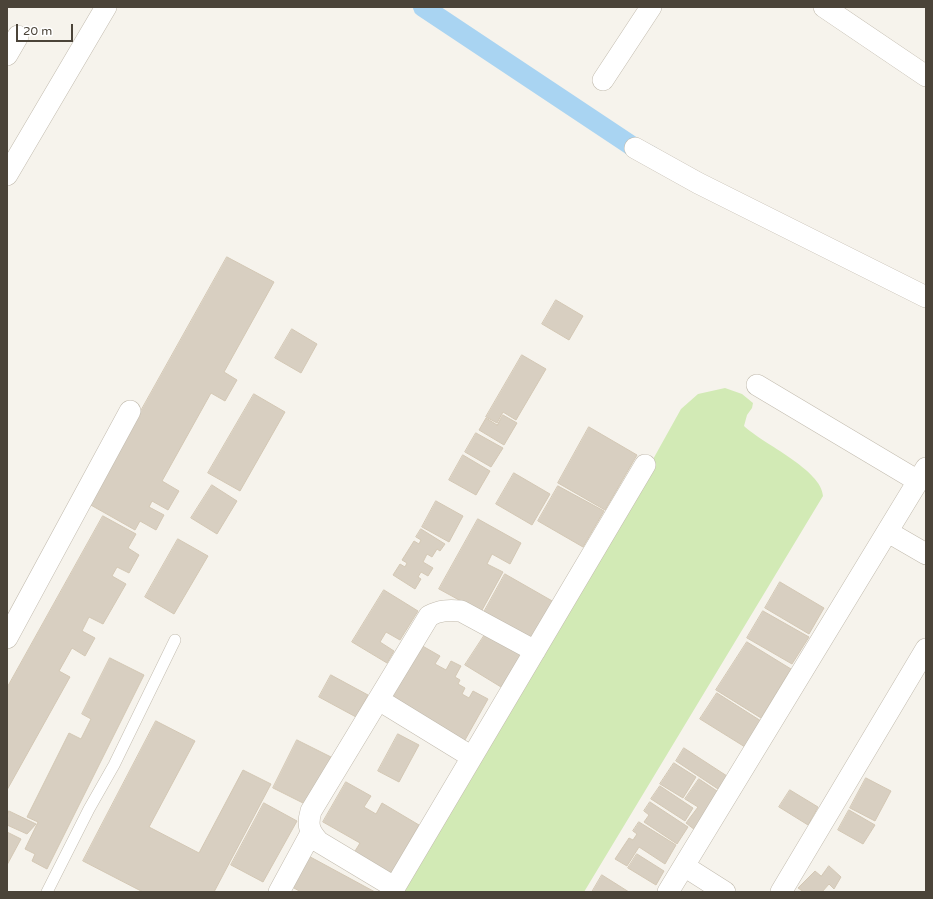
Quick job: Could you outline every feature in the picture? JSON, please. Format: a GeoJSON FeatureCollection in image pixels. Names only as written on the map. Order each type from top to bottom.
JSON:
{"type":"FeatureCollection","features":[{"type":"Feature","properties":{"kind":"street"},"geometry":{"type":"LineString","coordinates":[[7,175],[106,7]]}},
{"type":"Feature","properties":{"kind":"street"},"geometry":{"type":"LineString","coordinates":[[603,80],[650,7]]}},
{"type":"Feature","properties":{"kind":"street"},"geometry":{"type":"LineString","coordinates":[[824,7],[926,76]]}},
{"type":"Feature","properties":{"kind":"street"},"geometry":{"type":"LineString","coordinates":[[7,55],[18,36]]}},
{"type":"Feature","properties":{"kind":"street"},"geometry":{"type":"LineString","coordinates":[[635,148],[698,183],[926,297]]}},
{"type":"Feature","properties":{"kind":"street"},"geometry":{"type":"LineString","coordinates":[[668,892],[922,474],[757,386]]}},
{"type":"Feature","properties":{"kind":"street"},"geometry":{"type":"LineString","coordinates":[[7,638],[130,411]]}},
{"type":"Feature","properties":{"kind":"street"},"geometry":{"type":"LineString","coordinates":[[534,651],[461,611],[449,610],[437,612],[429,616],[311,811],[308,823],[311,833],[319,842],[393,890],[645,465]]}},
{"type":"Feature","properties":{"kind":"street"},"geometry":{"type":"LineString","coordinates":[[888,532],[926,554]]}},
{"type":"Feature","properties":{"kind":"street"},"geometry":{"type":"LineString","coordinates":[[781,892],[926,649]]}},
{"type":"Feature","properties":{"kind":"street"},"geometry":{"type":"LineString","coordinates":[[379,700],[472,757]]}},
{"type":"Feature","properties":{"kind":"street"},"geometry":{"type":"LineString","coordinates":[[279,892],[311,833]]}},
{"type":"Feature","properties":{"kind":"street"},"geometry":{"type":"LineString","coordinates":[[684,866],[725,892]]}},
{"type":"Feature","properties":{"kind":"lane"},"geometry":{"type":"LineString","coordinates":[[47,892],[89,809],[114,765],[175,640]]}},
{"type":"Feature","properties":{"kind":"green space"},"geometry":{"type":"Polygon","coordinates":[[[725,388],[742,394],[753,403],[752,408],[747,415],[744,426],[803,467],[820,486],[823,496],[584,892],[401,892],[578,594],[681,409],[698,394],[725,388]]]}},
{"type":"Feature","properties":{"kind":"building"},"geometry":{"type":"Polygon","coordinates":[[[227,257],[274,282],[224,372],[237,380],[225,401],[211,393],[162,481],[179,491],[168,510],[152,501],[149,507],[164,515],[156,530],[140,521],[135,530],[89,504],[227,257]]]}},
{"type":"Feature","properties":{"kind":"building"},"geometry":{"type":"Polygon","coordinates":[[[556,300],[583,316],[569,340],[542,324],[556,300]]]}},
{"type":"Feature","properties":{"kind":"building"},"geometry":{"type":"Polygon","coordinates":[[[292,329],[317,344],[301,373],[275,358],[292,329]]]}},
{"type":"Feature","properties":{"kind":"building"},"geometry":{"type":"Polygon","coordinates":[[[522,355],[546,369],[516,420],[503,412],[497,423],[486,417],[522,355]]]}},
{"type":"Feature","properties":{"kind":"building"},"geometry":{"type":"Polygon","coordinates":[[[254,394],[285,412],[240,491],[208,473],[254,394]]]}},
{"type":"Feature","properties":{"kind":"building"},"geometry":{"type":"Polygon","coordinates":[[[503,415],[517,423],[504,445],[479,430],[486,418],[497,425],[503,415]]]}},
{"type":"Feature","properties":{"kind":"building"},"geometry":{"type":"Polygon","coordinates":[[[589,427],[637,455],[605,510],[558,483],[589,427]]]}},
{"type":"Feature","properties":{"kind":"building"},"geometry":{"type":"Polygon","coordinates":[[[476,433],[503,448],[491,467],[465,452],[476,433]]]}},
{"type":"Feature","properties":{"kind":"building"},"geometry":{"type":"Polygon","coordinates":[[[463,455],[490,471],[476,495],[449,480],[463,455]]]}},
{"type":"Feature","properties":{"kind":"building"},"geometry":{"type":"Polygon","coordinates":[[[514,473],[550,494],[532,525],[496,504],[514,473]]]}},
{"type":"Feature","properties":{"kind":"building"},"geometry":{"type":"Polygon","coordinates":[[[212,485],[237,501],[217,534],[191,518],[212,485]]]}},
{"type":"Feature","properties":{"kind":"building"},"geometry":{"type":"Polygon","coordinates":[[[558,486],[604,511],[583,547],[538,521],[558,486]]]}},
{"type":"Feature","properties":{"kind":"building"},"geometry":{"type":"Polygon","coordinates":[[[436,501],[463,516],[449,542],[422,527],[436,501]]]}},
{"type":"Feature","properties":{"kind":"building"},"geometry":{"type":"Polygon","coordinates":[[[103,516],[136,534],[128,548],[139,555],[129,573],[117,567],[112,576],[126,584],[103,624],[89,617],[82,631],[95,638],[85,656],[72,648],[59,671],[70,677],[7,790],[7,688],[103,516]]]}},
{"type":"Feature","properties":{"kind":"building"},"geometry":{"type":"Polygon","coordinates":[[[478,519],[521,543],[510,564],[492,554],[487,564],[503,572],[481,612],[439,589],[478,519]]]}},
{"type":"Feature","properties":{"kind":"building"},"geometry":{"type":"Polygon","coordinates":[[[421,529],[445,544],[440,551],[437,549],[432,557],[427,554],[423,562],[433,568],[428,576],[421,572],[418,577],[421,579],[415,589],[393,575],[400,564],[405,567],[407,563],[402,560],[414,541],[419,544],[421,540],[416,537],[421,529]]]}},
{"type":"Feature","properties":{"kind":"building"},"geometry":{"type":"Polygon","coordinates":[[[178,539],[208,556],[174,614],[145,597],[178,539]]]}},
{"type":"Feature","properties":{"kind":"building"},"geometry":{"type":"Polygon","coordinates":[[[505,574],[554,602],[532,640],[484,612],[505,574]]]}},
{"type":"Feature","properties":{"kind":"building"},"geometry":{"type":"Polygon","coordinates":[[[780,582],[824,608],[809,634],[765,608],[780,582]]]}},
{"type":"Feature","properties":{"kind":"building"},"geometry":{"type":"Polygon","coordinates":[[[384,590],[418,611],[400,640],[386,632],[380,642],[394,651],[387,663],[352,642],[384,590]]]}},
{"type":"Feature","properties":{"kind":"building"},"geometry":{"type":"Polygon","coordinates":[[[763,611],[809,637],[792,664],[747,638],[763,611]]]}},
{"type":"Feature","properties":{"kind":"building"},"geometry":{"type":"Polygon","coordinates":[[[486,633],[521,655],[501,687],[465,665],[486,633]]]}},
{"type":"Feature","properties":{"kind":"building"},"geometry":{"type":"Polygon","coordinates":[[[747,642],[791,669],[761,718],[716,690],[747,642]]]}},
{"type":"Feature","properties":{"kind":"building"},"geometry":{"type":"Polygon","coordinates":[[[419,644],[440,656],[435,664],[446,670],[451,661],[461,666],[455,677],[460,680],[458,684],[465,688],[462,694],[469,698],[473,691],[488,699],[461,747],[382,700],[419,644]]]}},
{"type":"Feature","properties":{"kind":"building"},"geometry":{"type":"Polygon","coordinates":[[[110,658],[144,675],[47,869],[32,861],[35,854],[25,849],[38,822],[27,817],[69,733],[81,739],[91,719],[82,714],[110,658]]]}},
{"type":"Feature","properties":{"kind":"building"},"geometry":{"type":"Polygon","coordinates":[[[331,675],[368,695],[356,717],[319,697],[331,675]]]}},
{"type":"Feature","properties":{"kind":"building"},"geometry":{"type":"Polygon","coordinates":[[[717,693],[761,721],[745,747],[700,719],[717,693]]]}},
{"type":"Feature","properties":{"kind":"building"},"geometry":{"type":"Polygon","coordinates":[[[156,721],[195,741],[149,827],[199,853],[243,770],[271,784],[214,892],[143,892],[83,861],[156,721]]]}},
{"type":"Feature","properties":{"kind":"building"},"geometry":{"type":"Polygon","coordinates":[[[398,734],[419,745],[399,782],[378,771],[398,734]]]}},
{"type":"Feature","properties":{"kind":"building"},"geometry":{"type":"Polygon","coordinates":[[[297,740],[331,757],[307,805],[273,788],[297,740]]]}},
{"type":"Feature","properties":{"kind":"building"},"geometry":{"type":"Polygon","coordinates":[[[684,748],[727,776],[718,789],[676,761],[684,748]]]}},
{"type":"Feature","properties":{"kind":"building"},"geometry":{"type":"Polygon","coordinates":[[[674,763],[696,777],[683,798],[660,784],[674,763]]]}},
{"type":"Feature","properties":{"kind":"building"},"geometry":{"type":"Polygon","coordinates":[[[866,778],[891,791],[875,821],[850,808],[866,778]]]}},
{"type":"Feature","properties":{"kind":"building"},"geometry":{"type":"Polygon","coordinates":[[[699,779],[720,793],[695,830],[686,823],[698,807],[685,799],[699,779]]]}},
{"type":"Feature","properties":{"kind":"building"},"geometry":{"type":"Polygon","coordinates":[[[346,782],[371,796],[364,807],[376,814],[382,803],[419,825],[389,877],[352,856],[360,843],[323,822],[346,782]]]}},
{"type":"Feature","properties":{"kind":"building"},"geometry":{"type":"Polygon","coordinates":[[[660,786],[693,808],[685,821],[651,799],[660,786]]]}},
{"type":"Feature","properties":{"kind":"building"},"geometry":{"type":"Polygon","coordinates":[[[790,790],[818,807],[808,825],[779,807],[790,790]]]}},
{"type":"Feature","properties":{"kind":"building"},"geometry":{"type":"Polygon","coordinates":[[[650,802],[688,827],[677,844],[644,822],[649,815],[644,811],[650,802]]]}},
{"type":"Feature","properties":{"kind":"building"},"geometry":{"type":"Polygon","coordinates":[[[264,803],[297,821],[263,882],[231,865],[264,803]]]}},
{"type":"Feature","properties":{"kind":"building"},"geometry":{"type":"Polygon","coordinates":[[[849,810],[875,825],[863,844],[838,830],[849,810]]]}},
{"type":"Feature","properties":{"kind":"building"},"geometry":{"type":"Polygon","coordinates":[[[9,811],[36,824],[27,834],[7,825],[9,811]]]}},
{"type":"Feature","properties":{"kind":"building"},"geometry":{"type":"Polygon","coordinates":[[[639,822],[676,845],[665,864],[639,847],[627,866],[615,859],[629,838],[633,840],[637,834],[633,831],[639,822]]]}},
{"type":"Feature","properties":{"kind":"building"},"geometry":{"type":"Polygon","coordinates":[[[7,832],[21,839],[7,865],[7,832]]]}},
{"type":"Feature","properties":{"kind":"building"},"geometry":{"type":"Polygon","coordinates":[[[303,853],[375,892],[301,892],[287,884],[303,853]]]}},
{"type":"Feature","properties":{"kind":"building"},"geometry":{"type":"Polygon","coordinates":[[[637,854],[664,871],[656,885],[628,868],[637,854]]]}},
{"type":"Feature","properties":{"kind":"building"},"geometry":{"type":"Polygon","coordinates":[[[829,866],[841,877],[834,889],[829,884],[822,892],[804,892],[798,888],[815,871],[821,876],[829,866]]]}},
{"type":"Feature","properties":{"kind":"building"},"geometry":{"type":"Polygon","coordinates":[[[602,875],[629,892],[592,892],[602,875]]]}},
{"type":"Feature","properties":{"kind":"waterway"},"geometry":{"type":"LineString","coordinates":[[423,7],[635,148],[651,156]]}}]}
